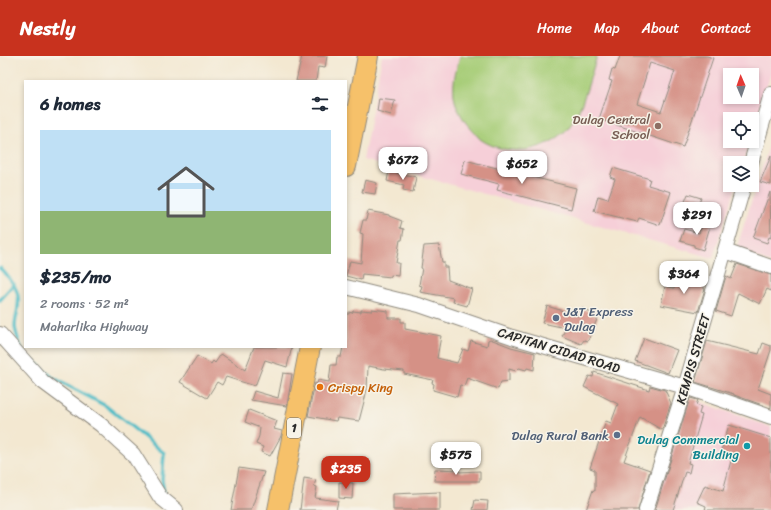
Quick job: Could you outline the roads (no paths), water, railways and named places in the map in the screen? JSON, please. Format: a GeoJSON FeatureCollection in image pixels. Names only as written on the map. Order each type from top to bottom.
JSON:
{"type":"FeatureCollection","features":[{"type":"Feature","properties":{"kind":"highway"},"geometry":{"type":"LineString","coordinates":[[347,161],[368,56]]}},
{"type":"Feature","properties":{"kind":"highway","name":"1"},"geometry":{"type":"LineString","coordinates":[[278,510],[310,348]]}},
{"type":"Feature","properties":{"kind":"street"},"geometry":{"type":"LineString","coordinates":[[753,156],[771,94]]}},
{"type":"Feature","properties":{"kind":"street","name":"KEMPIS STREET"},"geometry":{"type":"LineString","coordinates":[[646,510],[686,387],[742,192]]}},
{"type":"Feature","properties":{"kind":"street"},"geometry":{"type":"LineString","coordinates":[[725,251],[771,267]]}},
{"type":"Feature","properties":{"kind":"street","name":"CAPITAN CIDAD ROAD"},"geometry":{"type":"LineString","coordinates":[[347,287],[419,305],[512,337],[686,387],[771,417]]}},
{"type":"Feature","properties":{"kind":"street"},"geometry":{"type":"LineString","coordinates":[[0,334],[43,382],[101,425],[133,454],[160,497],[176,510]]}},
{"type":"Feature","properties":{"kind":"waterway"},"geometry":{"type":"LineString","coordinates":[[0,268],[17,291],[19,302],[15,327],[22,351]]}},
{"type":"Feature","properties":{"kind":"waterway"},"geometry":{"type":"LineString","coordinates":[[0,300],[14,284]]}},
{"type":"Feature","properties":{"kind":"waterway"},"geometry":{"type":"LineString","coordinates":[[30,359],[52,377],[106,406],[164,453],[162,480],[164,494]]}},
{"type":"Feature","properties":{"kind":"place","name":"Dulag Central School"},"geometry":{"type":"Point","coordinates":[658,126]}},
{"type":"Feature","properties":{"kind":"place","name":"J&T Express Dulag"},"geometry":{"type":"Point","coordinates":[556,318]}},
{"type":"Feature","properties":{"kind":"place","name":"Crispy King"},"geometry":{"type":"Point","coordinates":[320,387]}},
{"type":"Feature","properties":{"kind":"place","name":"Dulag Rural Bank"},"geometry":{"type":"Point","coordinates":[617,435]}},
{"type":"Feature","properties":{"kind":"place","name":"Dulag Commercial Building"},"geometry":{"type":"Point","coordinates":[747,446]}}]}
